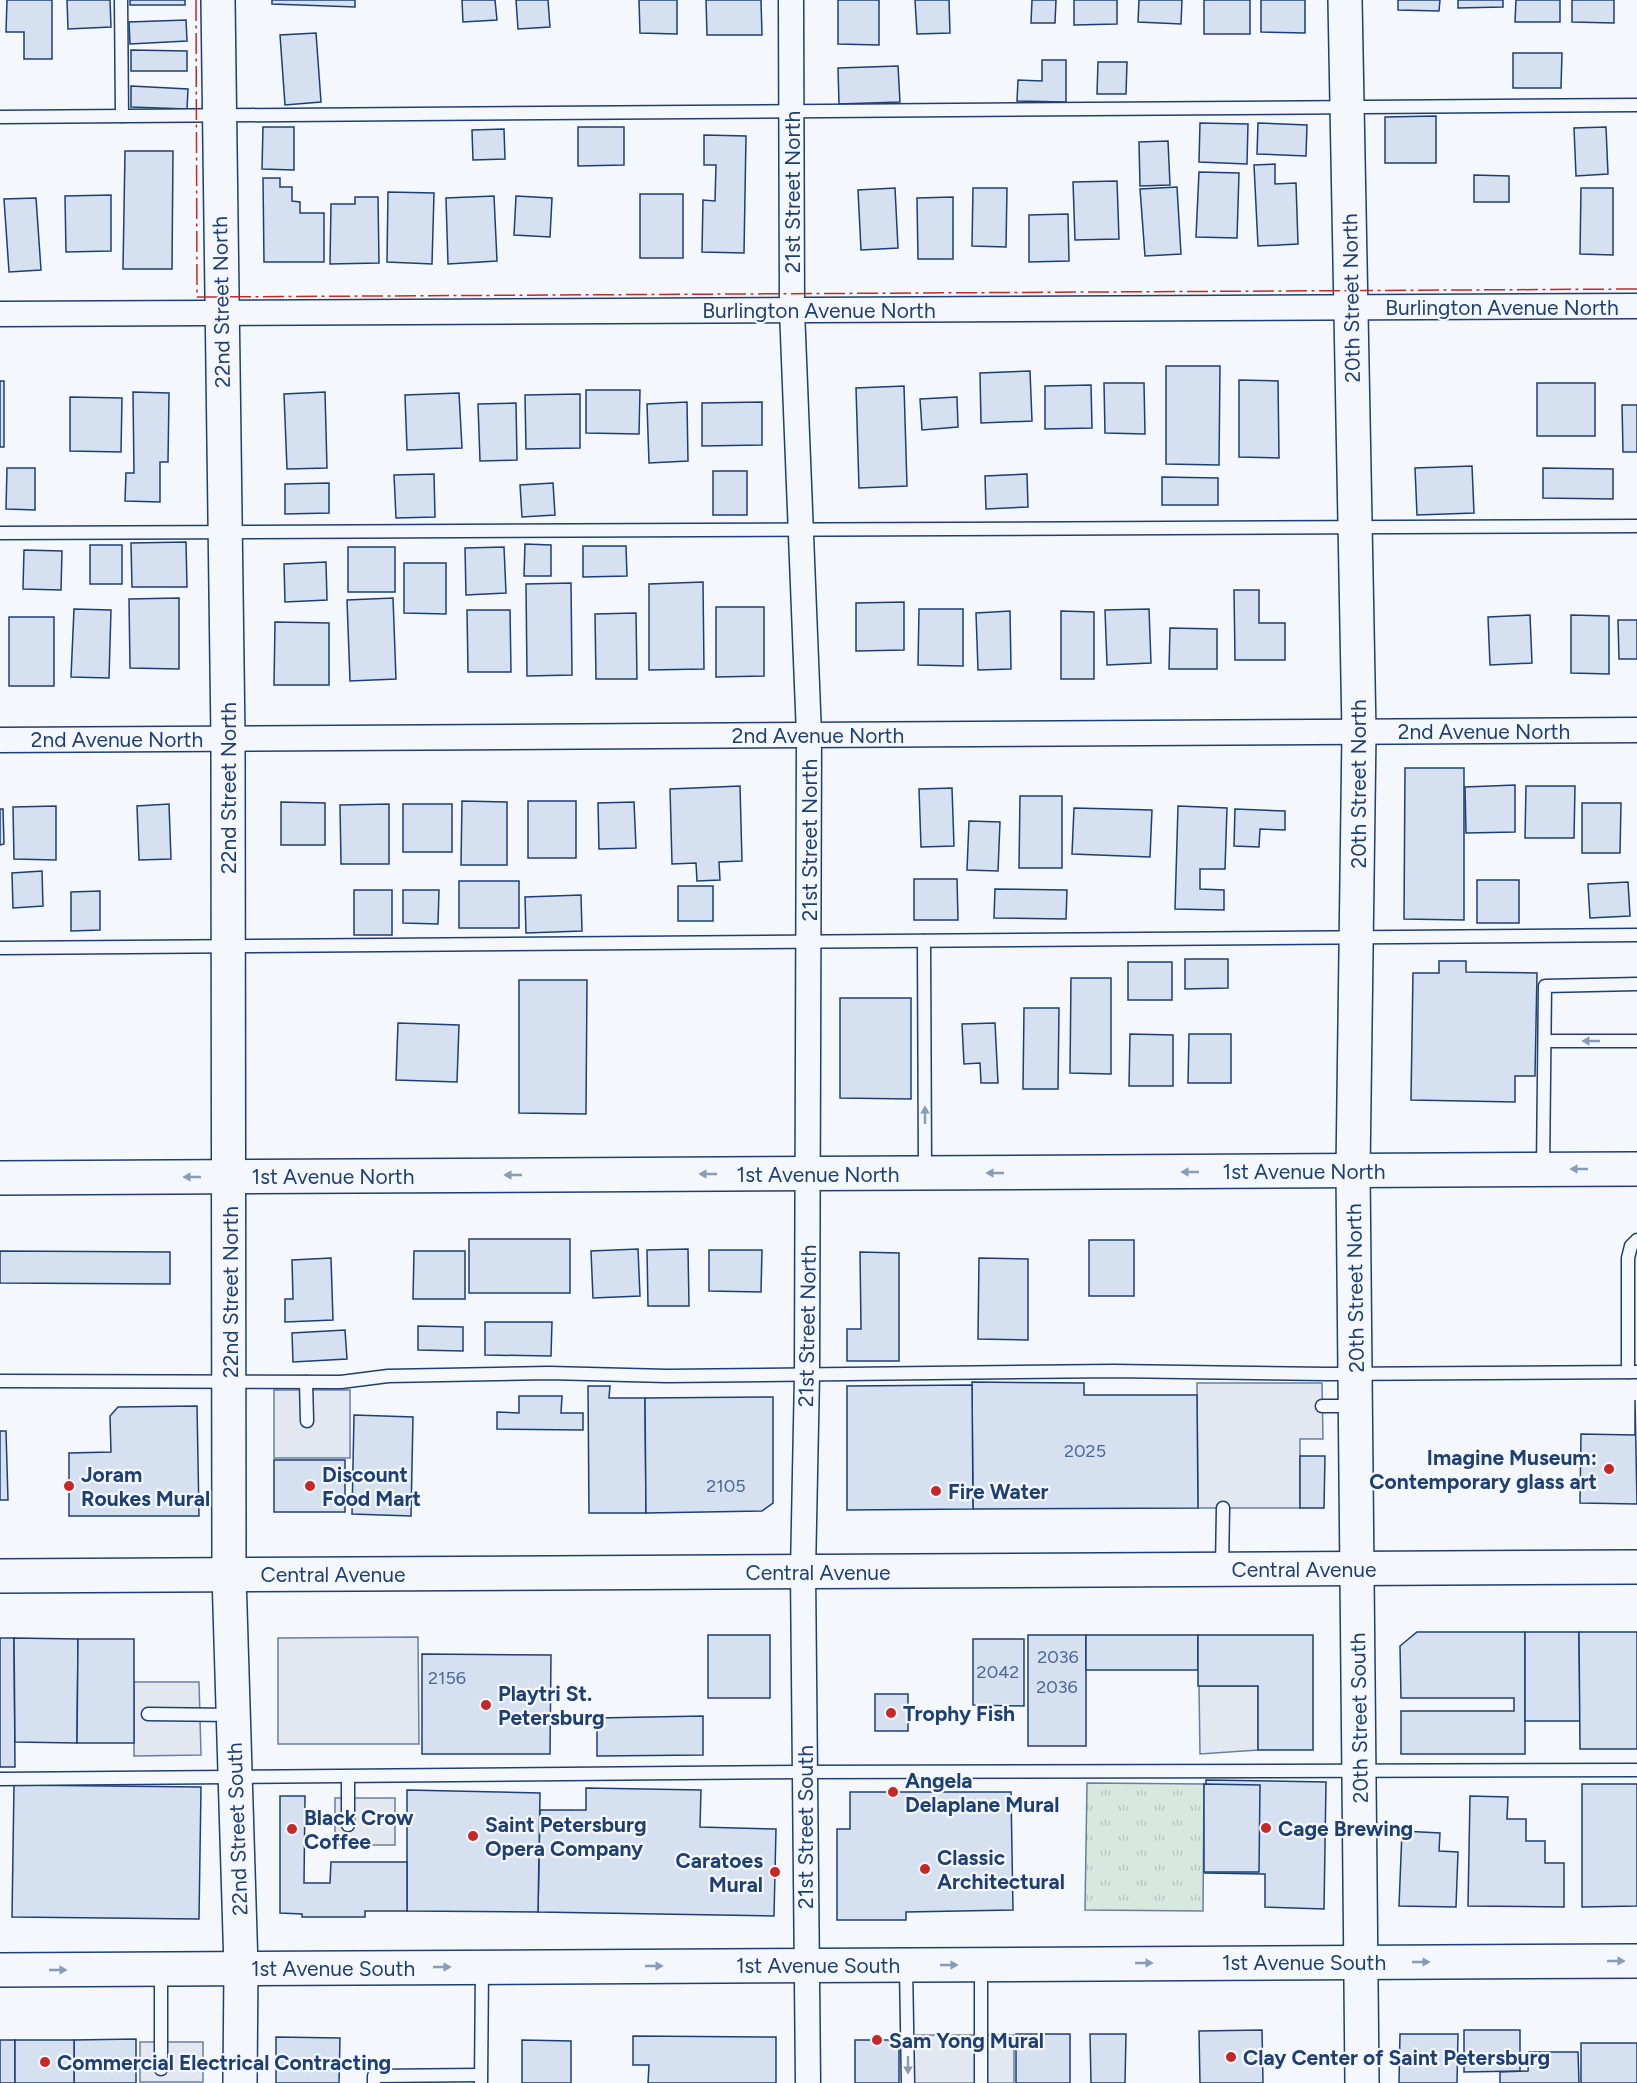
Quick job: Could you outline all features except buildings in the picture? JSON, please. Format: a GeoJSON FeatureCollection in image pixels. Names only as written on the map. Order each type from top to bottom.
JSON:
{"type":"FeatureCollection","features":[{"type":"Feature","properties":{"kind":"street","name":"22nd Street North"},"geometry":{"type":"LineString","coordinates":[[218,0],[228,738],[230,1575]]}},
{"type":"Feature","properties":{"kind":"street","name":"21st Street North"},"geometry":{"type":"LineString","coordinates":[[791,0],[792,310],[809,735],[807,1375],[803,1572]]}},
{"type":"Feature","properties":{"kind":"street","name":"20th Street North"},"geometry":{"type":"LineString","coordinates":[[1345,0],[1359,732],[1353,1171],[1357,1569]]}},
{"type":"Feature","properties":{"kind":"street","name":"Burlington Avenue North"},"geometry":{"type":"LineString","coordinates":[[0,315],[1637,306]]}},
{"type":"Feature","properties":{"kind":"street","name":"2nd Avenue North"},"geometry":{"type":"LineString","coordinates":[[0,740],[1637,730]]}},
{"type":"Feature","properties":{"kind":"street","name":"1st Avenue North"},"geometry":{"type":"LineString","coordinates":[[0,1178],[1637,1169]]}},
{"type":"Feature","properties":{"kind":"street","name":"Central Avenue"},"geometry":{"type":"LineString","coordinates":[[0,1576],[1637,1567]]}},
{"type":"Feature","properties":{"kind":"street","name":"20th Street South"},"geometry":{"type":"LineString","coordinates":[[1357,1569],[1363,1962],[1362,2083]]}},
{"type":"Feature","properties":{"kind":"street","name":"21st Street South"},"geometry":{"type":"LineString","coordinates":[[803,1572],[808,2083]]}},
{"type":"Feature","properties":{"kind":"street","name":"22nd Street South"},"geometry":{"type":"LineString","coordinates":[[230,1575],[241,1968],[240,2083]]}},
{"type":"Feature","properties":{"kind":"street","name":"1st Avenue South"},"geometry":{"type":"LineString","coordinates":[[0,1970],[1637,1961]]}},
{"type":"Feature","properties":{"kind":"lane"},"geometry":{"type":"LineString","coordinates":[[121,0],[122,116]]}},
{"type":"Feature","properties":{"kind":"lane"},"geometry":{"type":"LineString","coordinates":[[0,117],[1637,105]]}},
{"type":"Feature","properties":{"kind":"lane"},"geometry":{"type":"LineString","coordinates":[[0,533],[1637,526]]}},
{"type":"Feature","properties":{"kind":"lane"},"geometry":{"type":"LineString","coordinates":[[0,948],[1637,935]]}},
{"type":"Feature","properties":{"kind":"lane"},"geometry":{"type":"LineString","coordinates":[[924,941],[925,1173]]}},
{"type":"Feature","properties":{"kind":"lane"},"geometry":{"type":"LineString","coordinates":[[1543,1170],[1545,986],[1637,984]]}},
{"type":"Feature","properties":{"kind":"lane"},"geometry":{"type":"LineString","coordinates":[[1545,1041],[1637,1041]]}},
{"type":"Feature","properties":{"kind":"lane"},"geometry":{"type":"LineString","coordinates":[[0,1381],[341,1382],[388,1376],[549,1373],[667,1376],[1113,1371],[1356,1374],[1632,1372],[1628,1258],[1631,1246],[1637,1240]]}},
{"type":"Feature","properties":{"kind":"lane"},"geometry":{"type":"LineString","coordinates":[[306,1382],[307,1421]]}},
{"type":"Feature","properties":{"kind":"lane"},"geometry":{"type":"LineString","coordinates":[[1322,1406],[1356,1406]]}},
{"type":"Feature","properties":{"kind":"lane"},"geometry":{"type":"LineString","coordinates":[[1222,1570],[1223,1508]]}},
{"type":"Feature","properties":{"kind":"lane"},"geometry":{"type":"LineString","coordinates":[[148,1714],[234,1715]]}},
{"type":"Feature","properties":{"kind":"lane"},"geometry":{"type":"LineString","coordinates":[[0,1779],[804,1772],[1637,1770]]}},
{"type":"Feature","properties":{"kind":"lane"},"geometry":{"type":"LineString","coordinates":[[348,1777],[348,1826]]}},
{"type":"Feature","properties":{"kind":"lane"},"geometry":{"type":"LineString","coordinates":[[981,1964],[981,2083]]}},
{"type":"Feature","properties":{"kind":"lane"},"geometry":{"type":"LineString","coordinates":[[906,1965],[908,2083]]}},
{"type":"Feature","properties":{"kind":"lane"},"geometry":{"type":"LineString","coordinates":[[374,2083],[374,2076],[480,2079],[483,1967]]}},
{"type":"Feature","properties":{"kind":"lane"},"geometry":{"type":"LineString","coordinates":[[161,1969],[161,2069]]}},
{"type":"Feature","properties":{"kind":"green space"},"geometry":{"type":"Polygon","coordinates":[[[1087,1783],[1204,1784],[1203,1911],[1085,1910],[1087,1783]]]}},
{"type":"Feature","properties":{"kind":"shaded area"},"geometry":{"type":"Polygon","coordinates":[[[1197,1383],[1322,1383],[1323,1439],[1300,1439],[1300,1508],[1198,1508],[1197,1383]]]}},
{"type":"Feature","properties":{"kind":"shaded area"},"geometry":{"type":"Polygon","coordinates":[[[274,1390],[350,1390],[350,1458],[274,1458],[274,1390]]]}},
{"type":"Feature","properties":{"kind":"shaded area"},"geometry":{"type":"Polygon","coordinates":[[[418,1637],[419,1744],[278,1744],[278,1638],[418,1637]]]}},
{"type":"Feature","properties":{"kind":"shaded area"},"geometry":{"type":"Polygon","coordinates":[[[134,1682],[199,1682],[201,1755],[134,1756],[134,1682]]]}},
{"type":"Feature","properties":{"kind":"shaded area"},"geometry":{"type":"Polygon","coordinates":[[[1199,1686],[1258,1686],[1258,1750],[1200,1754],[1199,1686]]]}},
{"type":"Feature","properties":{"kind":"shaded area"},"geometry":{"type":"Polygon","coordinates":[[[335,1798],[395,1798],[395,1845],[335,1845],[335,1798]]]}},
{"type":"Feature","properties":{"kind":"shaded area"},"geometry":{"type":"Polygon","coordinates":[[[902,2035],[1014,2035],[1014,2083],[902,2083],[902,2035]]]}},
{"type":"Feature","properties":{"kind":"shaded area"},"geometry":{"type":"Polygon","coordinates":[[[140,2042],[203,2042],[203,2082],[140,2082],[140,2042]]]}},
{"type":"Feature","properties":{"kind":"power"},"geometry":{"type":"LineString","coordinates":[[196,0],[197,297],[1637,289]]}},
{"type":"Feature","properties":{"kind":"place","name":"Imagine Museum: Contemporary glass art"},"geometry":{"type":"Point","coordinates":[1609,1469]}},
{"type":"Feature","properties":{"kind":"place","name":"Joram Roukes Mural"},"geometry":{"type":"Point","coordinates":[69,1486]}},
{"type":"Feature","properties":{"kind":"place","name":"Discount Food Mart"},"geometry":{"type":"Point","coordinates":[310,1486]}},
{"type":"Feature","properties":{"kind":"place","name":"Fire Water"},"geometry":{"type":"Point","coordinates":[936,1491]}},
{"type":"Feature","properties":{"kind":"place","name":"Playtri St. Petersburg"},"geometry":{"type":"Point","coordinates":[486,1705]}},
{"type":"Feature","properties":{"kind":"place","name":"Trophy Fish"},"geometry":{"type":"Point","coordinates":[891,1713]}},
{"type":"Feature","properties":{"kind":"place","name":"Angela Delaplane Mural"},"geometry":{"type":"Point","coordinates":[893,1792]}},
{"type":"Feature","properties":{"kind":"place","name":"Cage Brewing"},"geometry":{"type":"Point","coordinates":[1266,1828]}},
{"type":"Feature","properties":{"kind":"place","name":"Black Crow Coffee"},"geometry":{"type":"Point","coordinates":[292,1829]}},
{"type":"Feature","properties":{"kind":"place","name":"Saint Petersburg Opera Company"},"geometry":{"type":"Point","coordinates":[473,1836]}},
{"type":"Feature","properties":{"kind":"place","name":"Classic Architectural"},"geometry":{"type":"Point","coordinates":[925,1869]}},
{"type":"Feature","properties":{"kind":"place","name":"Caratoes Mural"},"geometry":{"type":"Point","coordinates":[775,1872]}},
{"type":"Feature","properties":{"kind":"place","name":"Sam Yong Mural"},"geometry":{"type":"Point","coordinates":[877,2040]}},
{"type":"Feature","properties":{"kind":"place","name":"Clay Center of Saint Petersburg"},"geometry":{"type":"Point","coordinates":[1231,2057]}},
{"type":"Feature","properties":{"kind":"place","name":"Commercial Electrical Contracting"},"geometry":{"type":"Point","coordinates":[45,2062]}}]}
